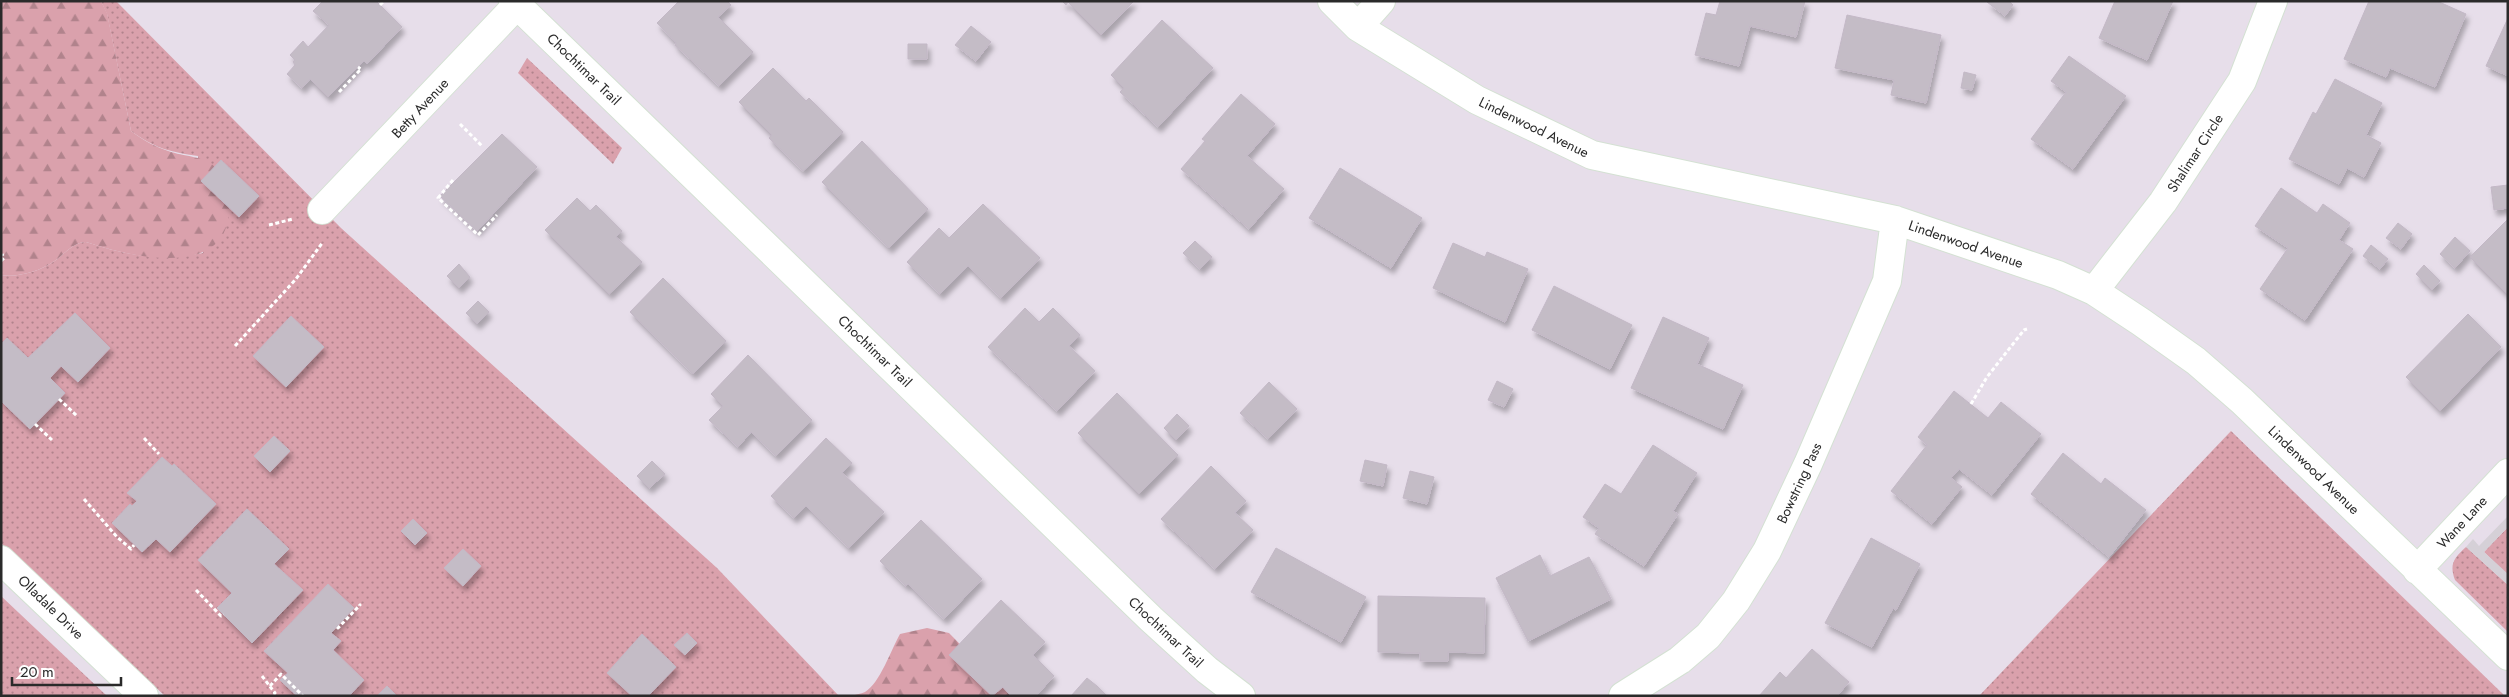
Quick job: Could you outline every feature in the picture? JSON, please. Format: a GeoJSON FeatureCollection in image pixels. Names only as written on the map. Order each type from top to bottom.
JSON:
{"type":"FeatureCollection","features":[{"type":"Feature","properties":{"kind":"street","name":"Lindenwood Avenue"},"geometry":{"type":"LineString","coordinates":[[1332,1],[1358,27],[1477,100],[1592,155],[1895,220],[2058,275],[2094,291],[2196,361],[2236,395],[2508,656]]}},
{"type":"Feature","properties":{"kind":"street"},"geometry":{"type":"LineString","coordinates":[[1358,27],[1381,1]]}},
{"type":"Feature","properties":{"kind":"street","name":"Shalimar Circle"},"geometry":{"type":"LineString","coordinates":[[2094,291],[2163,202],[2242,81],[2273,1]]}},
{"type":"Feature","properties":{"kind":"street","name":"Betty Avenue"},"geometry":{"type":"LineString","coordinates":[[322,210],[515,3]]}},
{"type":"Feature","properties":{"kind":"street","name":"Chochtimar Trail"},"geometry":{"type":"LineString","coordinates":[[515,3],[1140,609],[1208,670],[1241,696]]}},
{"type":"Feature","properties":{"kind":"street","name":"Bowstring Pass"},"geometry":{"type":"LineString","coordinates":[[1623,696],[1680,660],[1708,636],[1736,601],[1767,551],[1808,464],[1886,282],[1895,220]]}},
{"type":"Feature","properties":{"kind":"street","name":"Wane Lane"},"geometry":{"type":"LineString","coordinates":[[2417,570],[2508,473]]}},
{"type":"Feature","properties":{"kind":"street","name":"Olladale Drive"},"geometry":{"type":"LineString","coordinates":[[1,560],[144,696]]}},
{"type":"Feature","properties":{"kind":"path"},"geometry":{"type":"LineString","coordinates":[[380,6],[384,1]]}},
{"type":"Feature","properties":{"kind":"path"},"geometry":{"type":"LineString","coordinates":[[339,92],[361,69],[358,67]]}},
{"type":"Feature","properties":{"kind":"path"},"geometry":{"type":"LineString","coordinates":[[460,124],[482,146]]}},
{"type":"Feature","properties":{"kind":"path"},"geometry":{"type":"LineString","coordinates":[[453,180],[438,198],[478,235],[497,215]]}},
{"type":"Feature","properties":{"kind":"path"},"geometry":{"type":"LineString","coordinates":[[235,346],[296,279],[320,248],[327,230],[322,210]]}},
{"type":"Feature","properties":{"kind":"path"},"geometry":{"type":"LineString","coordinates":[[269,226],[285,221]]}},
{"type":"Feature","properties":{"kind":"path"},"geometry":{"type":"LineString","coordinates":[[1,261],[4,258],[2,254]]}},
{"type":"Feature","properties":{"kind":"path"},"geometry":{"type":"LineString","coordinates":[[1970,404],[1987,377],[2024,330],[2027,329]]}},
{"type":"Feature","properties":{"kind":"path"},"geometry":{"type":"LineString","coordinates":[[59,399],[76,416]]}},
{"type":"Feature","properties":{"kind":"path"},"geometry":{"type":"LineString","coordinates":[[35,424],[52,440]]}},
{"type":"Feature","properties":{"kind":"path"},"geometry":{"type":"LineString","coordinates":[[144,438],[159,454]]}},
{"type":"Feature","properties":{"kind":"path"},"geometry":{"type":"LineString","coordinates":[[84,499],[117,537],[131,549],[134,545]]}},
{"type":"Feature","properties":{"kind":"path"},"geometry":{"type":"LineString","coordinates":[[196,590],[221,616],[224,615]]}},
{"type":"Feature","properties":{"kind":"path"},"geometry":{"type":"LineString","coordinates":[[337,626],[338,628],[347,620],[359,604]]}},
{"type":"Feature","properties":{"kind":"path"},"geometry":{"type":"LineString","coordinates":[[270,686],[281,674],[303,696]]}},
{"type":"Feature","properties":{"kind":"path"},"geometry":{"type":"LineString","coordinates":[[262,676],[275,695]]}},
{"type":"Feature","properties":{"kind":"green space"},"geometry":{"type":"Polygon","coordinates":[[[1,1],[101,1],[107,13],[131,131],[145,141],[160,148],[206,161],[217,168],[224,177],[229,211],[224,233],[211,247],[194,255],[172,258],[126,253],[86,242],[73,246],[42,268],[21,275],[1,275],[1,1]]]}},
{"type":"Feature","properties":{"kind":"green space"},"geometry":{"type":"Polygon","coordinates":[[[101,1],[116,1],[341,228],[717,568],[839,696],[165,696],[1,543],[1,275],[14,276],[35,271],[53,262],[73,246],[86,242],[116,251],[144,256],[172,257],[203,253],[198,156],[163,148],[147,142],[131,131],[107,14],[101,1]]]}},
{"type":"Feature","properties":{"kind":"green space"},"geometry":{"type":"Polygon","coordinates":[[[527,58],[622,148],[613,164],[518,73],[527,58]]]}},
{"type":"Feature","properties":{"kind":"green space"},"geometry":{"type":"Polygon","coordinates":[[[2231,431],[2505,696],[1979,696],[2231,431]]]}},
{"type":"Feature","properties":{"kind":"green space"},"geometry":{"type":"Polygon","coordinates":[[[2508,527],[2508,575],[2484,552],[2508,527]]]}},
{"type":"Feature","properties":{"kind":"green space"},"geometry":{"type":"Polygon","coordinates":[[[2466,547],[2508,585],[2508,632],[2455,580],[2452,570],[2454,562],[2466,547]]]}},
{"type":"Feature","properties":{"kind":"green space"},"geometry":{"type":"Polygon","coordinates":[[[1,596],[107,696],[1,696],[1,596]]]}},
{"type":"Feature","properties":{"kind":"green space"},"geometry":{"type":"Polygon","coordinates":[[[927,628],[949,633],[1011,696],[853,696],[865,692],[876,681],[900,634],[927,628]]]}},
{"type":"Feature","properties":{"kind":"shaded area"},"geometry":{"type":"Polygon","coordinates":[[[2508,516],[2508,527],[2484,552],[2508,574],[2508,585],[2466,547],[2473,539],[2479,546],[2508,516]]]}},
{"type":"Feature","properties":{"kind":"building"},"geometry":{"type":"Polygon","coordinates":[[[323,1],[376,1],[402,27],[367,64],[364,61],[328,97],[310,79],[302,88],[287,74],[295,65],[293,62],[295,60],[290,55],[303,41],[308,47],[329,25],[313,11],[323,1]]]}},
{"type":"Feature","properties":{"kind":"building"},"geometry":{"type":"Polygon","coordinates":[[[679,1],[727,1],[731,5],[718,17],[753,52],[719,86],[675,45],[676,43],[657,23],[679,1]]]}},
{"type":"Feature","properties":{"kind":"building"},"geometry":{"type":"Polygon","coordinates":[[[1062,1],[1134,1],[1101,35],[1068,2],[1066,5],[1062,1]]]}},
{"type":"Feature","properties":{"kind":"building"},"geometry":{"type":"Polygon","coordinates":[[[1720,1],[1805,1],[1796,37],[1750,26],[1739,66],[1695,55],[1706,13],[1716,15],[1720,1]]]}},
{"type":"Feature","properties":{"kind":"building"},"geometry":{"type":"Polygon","coordinates":[[[2009,1],[2013,5],[2005,16],[1987,2],[2009,1]]]}},
{"type":"Feature","properties":{"kind":"building"},"geometry":{"type":"Polygon","coordinates":[[[2115,1],[2173,1],[2147,60],[2099,38],[2115,1]]]}},
{"type":"Feature","properties":{"kind":"building"},"geometry":{"type":"Polygon","coordinates":[[[2369,1],[2437,1],[2466,14],[2435,87],[2390,68],[2386,77],[2344,59],[2369,1]]]}},
{"type":"Feature","properties":{"kind":"building"},"geometry":{"type":"Polygon","coordinates":[[[1847,15],[1941,35],[1926,103],[1891,95],[1894,80],[1835,68],[1847,15]]]}},
{"type":"Feature","properties":{"kind":"building"},"geometry":{"type":"Polygon","coordinates":[[[2508,18],[2508,76],[2486,66],[2508,18]]]}},
{"type":"Feature","properties":{"kind":"building"},"geometry":{"type":"Polygon","coordinates":[[[1162,20],[1213,68],[1158,127],[1120,92],[1124,88],[1111,75],[1162,20]]]}},
{"type":"Feature","properties":{"kind":"building"},"geometry":{"type":"Polygon","coordinates":[[[971,26],[991,42],[976,61],[955,45],[971,26]]]}},
{"type":"Feature","properties":{"kind":"building"},"geometry":{"type":"Polygon","coordinates":[[[908,44],[927,44],[927,59],[908,59],[908,44]]]}},
{"type":"Feature","properties":{"kind":"building"},"geometry":{"type":"Polygon","coordinates":[[[2069,56],[2126,96],[2073,169],[2031,139],[2066,92],[2051,81],[2069,56]]]}},
{"type":"Feature","properties":{"kind":"building"},"geometry":{"type":"Polygon","coordinates":[[[773,68],[806,101],[809,98],[843,132],[803,171],[769,138],[772,135],[739,102],[773,68]]]}},
{"type":"Feature","properties":{"kind":"building"},"geometry":{"type":"Polygon","coordinates":[[[1964,72],[1976,75],[1972,90],[1961,88],[1964,72]]]}},
{"type":"Feature","properties":{"kind":"building"},"geometry":{"type":"Polygon","coordinates":[[[2335,79],[2382,103],[2366,135],[2381,143],[2364,177],[2347,168],[2339,184],[2289,159],[2313,112],[2316,114],[2335,79]]]}},
{"type":"Feature","properties":{"kind":"building"},"geometry":{"type":"Polygon","coordinates":[[[1241,94],[1275,124],[1247,156],[1284,189],[1249,229],[1181,169],[1205,141],[1202,139],[1241,94]]]}},
{"type":"Feature","properties":{"kind":"building"},"geometry":{"type":"Polygon","coordinates":[[[502,134],[537,167],[477,231],[440,196],[502,134]]]}},
{"type":"Feature","properties":{"kind":"building"},"geometry":{"type":"Polygon","coordinates":[[[862,141],[928,209],[889,248],[822,182],[862,141]]]}},
{"type":"Feature","properties":{"kind":"building"},"geometry":{"type":"Polygon","coordinates":[[[221,160],[259,196],[239,217],[201,181],[221,160]]]}},
{"type":"Feature","properties":{"kind":"building"},"geometry":{"type":"Polygon","coordinates":[[[1340,168],[1422,218],[1391,268],[1309,218],[1340,168]]]}},
{"type":"Feature","properties":{"kind":"building"},"geometry":{"type":"Polygon","coordinates":[[[2508,185],[2508,208],[2494,210],[2491,187],[2508,185]]]}},
{"type":"Feature","properties":{"kind":"building"},"geometry":{"type":"Polygon","coordinates":[[[2281,188],[2317,213],[2323,204],[2350,223],[2339,240],[2353,249],[2305,320],[2260,289],[2288,248],[2255,226],[2281,188]]]}},
{"type":"Feature","properties":{"kind":"building"},"geometry":{"type":"Polygon","coordinates":[[[577,198],[590,211],[596,205],[622,231],[616,237],[642,262],[609,294],[545,230],[577,198]]]}},
{"type":"Feature","properties":{"kind":"building"},"geometry":{"type":"Polygon","coordinates":[[[983,204],[1040,258],[1001,298],[968,266],[940,294],[907,262],[939,228],[949,238],[983,204]]]}},
{"type":"Feature","properties":{"kind":"building"},"geometry":{"type":"Polygon","coordinates":[[[2508,219],[2508,295],[2470,257],[2508,219]]]}},
{"type":"Feature","properties":{"kind":"building"},"geometry":{"type":"Polygon","coordinates":[[[2398,223],[2412,234],[2401,249],[2386,238],[2398,223]]]}},
{"type":"Feature","properties":{"kind":"building"},"geometry":{"type":"Polygon","coordinates":[[[2455,237],[2470,251],[2455,268],[2440,254],[2455,237]]]}},
{"type":"Feature","properties":{"kind":"building"},"geometry":{"type":"Polygon","coordinates":[[[1195,241],[1212,257],[1200,269],[1183,253],[1195,241]]]}},
{"type":"Feature","properties":{"kind":"building"},"geometry":{"type":"Polygon","coordinates":[[[1453,243],[1485,257],[1487,252],[1528,269],[1505,322],[1433,288],[1453,243]]]}},
{"type":"Feature","properties":{"kind":"building"},"geometry":{"type":"Polygon","coordinates":[[[2371,245],[2388,259],[2380,269],[2363,256],[2371,245]]]}},
{"type":"Feature","properties":{"kind":"building"},"geometry":{"type":"Polygon","coordinates":[[[459,264],[470,277],[459,288],[447,276],[459,264]]]}},
{"type":"Feature","properties":{"kind":"building"},"geometry":{"type":"Polygon","coordinates":[[[2424,265],[2440,281],[2432,290],[2416,274],[2424,265]]]}},
{"type":"Feature","properties":{"kind":"building"},"geometry":{"type":"Polygon","coordinates":[[[663,278],[726,341],[693,374],[630,312],[663,278]]]}},
{"type":"Feature","properties":{"kind":"building"},"geometry":{"type":"Polygon","coordinates":[[[1554,286],[1632,325],[1610,369],[1532,330],[1554,286]]]}},
{"type":"Feature","properties":{"kind":"building"},"geometry":{"type":"Polygon","coordinates":[[[478,301],[489,312],[477,324],[466,313],[478,301]]]}},
{"type":"Feature","properties":{"kind":"building"},"geometry":{"type":"Polygon","coordinates":[[[1025,308],[1039,322],[1053,308],[1080,335],[1069,346],[1095,371],[1057,411],[988,347],[1025,308]]]}},
{"type":"Feature","properties":{"kind":"building"},"geometry":{"type":"Polygon","coordinates":[[[75,313],[110,348],[78,382],[61,366],[50,378],[65,393],[30,429],[1,401],[1,344],[7,338],[28,358],[75,313]]]}},
{"type":"Feature","properties":{"kind":"building"},"geometry":{"type":"Polygon","coordinates":[[[2468,314],[2501,347],[2440,411],[2406,377],[2468,314]]]}},
{"type":"Feature","properties":{"kind":"building"},"geometry":{"type":"Polygon","coordinates":[[[291,316],[324,347],[286,387],[253,356],[291,316]]]}},
{"type":"Feature","properties":{"kind":"building"},"geometry":{"type":"Polygon","coordinates":[[[1663,317],[1709,338],[1697,364],[1743,385],[1723,429],[1631,388],[1663,317]]]}},
{"type":"Feature","properties":{"kind":"building"},"geometry":{"type":"Polygon","coordinates":[[[748,355],[812,420],[776,456],[751,432],[738,447],[709,420],[723,406],[711,394],[748,355]]]}},
{"type":"Feature","properties":{"kind":"building"},"geometry":{"type":"Polygon","coordinates":[[[1497,381],[1513,389],[1504,407],[1488,400],[1497,381]]]}},
{"type":"Feature","properties":{"kind":"building"},"geometry":{"type":"Polygon","coordinates":[[[1269,382],[1297,409],[1268,439],[1240,413],[1269,382]]]}},
{"type":"Feature","properties":{"kind":"building"},"geometry":{"type":"Polygon","coordinates":[[[1954,391],[1988,418],[2001,402],[2041,434],[1992,495],[1959,469],[1951,478],[1962,487],[1932,524],[1891,491],[1927,445],[1918,437],[1954,391]]]}},
{"type":"Feature","properties":{"kind":"building"},"geometry":{"type":"Polygon","coordinates":[[[1117,393],[1178,455],[1139,494],[1078,433],[1117,393]]]}},
{"type":"Feature","properties":{"kind":"building"},"geometry":{"type":"Polygon","coordinates":[[[1177,414],[1189,426],[1176,440],[1164,428],[1177,414]]]}},
{"type":"Feature","properties":{"kind":"building"},"geometry":{"type":"Polygon","coordinates":[[[274,436],[290,451],[270,472],[254,456],[274,436]]]}},
{"type":"Feature","properties":{"kind":"building"},"geometry":{"type":"Polygon","coordinates":[[[826,438],[852,463],[842,473],[884,512],[849,548],[806,506],[794,518],[771,496],[826,438]]]}},
{"type":"Feature","properties":{"kind":"building"},"geometry":{"type":"Polygon","coordinates":[[[1653,445],[1697,473],[1673,511],[1678,514],[1644,566],[1595,534],[1599,528],[1583,517],[1605,484],[1621,494],[1653,445]]]}},
{"type":"Feature","properties":{"kind":"building"},"geometry":{"type":"Polygon","coordinates":[[[2063,453],[2101,484],[2105,478],[2146,510],[2109,557],[2031,494],[2063,453]]]}},
{"type":"Feature","properties":{"kind":"building"},"geometry":{"type":"Polygon","coordinates":[[[162,457],[172,466],[174,464],[216,504],[170,552],[156,539],[142,552],[112,523],[130,504],[132,506],[137,501],[127,493],[162,457]]]}},
{"type":"Feature","properties":{"kind":"building"},"geometry":{"type":"Polygon","coordinates":[[[1365,460],[1387,465],[1383,486],[1360,481],[1365,460]]]}},
{"type":"Feature","properties":{"kind":"building"},"geometry":{"type":"Polygon","coordinates":[[[652,461],[665,474],[649,488],[637,476],[652,461]]]}},
{"type":"Feature","properties":{"kind":"building"},"geometry":{"type":"Polygon","coordinates":[[[1211,466],[1246,501],[1235,513],[1253,530],[1215,569],[1161,519],[1211,466]]]}},
{"type":"Feature","properties":{"kind":"building"},"geometry":{"type":"Polygon","coordinates":[[[1410,471],[1434,477],[1427,504],[1403,498],[1410,471]]]}},
{"type":"Feature","properties":{"kind":"building"},"geometry":{"type":"Polygon","coordinates":[[[247,509],[289,549],[274,564],[303,590],[252,643],[217,608],[232,593],[198,560],[247,509]]]}},
{"type":"Feature","properties":{"kind":"building"},"geometry":{"type":"Polygon","coordinates":[[[413,519],[427,533],[415,545],[401,531],[413,519]]]}},
{"type":"Feature","properties":{"kind":"building"},"geometry":{"type":"Polygon","coordinates":[[[921,520],[982,579],[944,619],[908,584],[906,586],[880,561],[921,520]]]}},
{"type":"Feature","properties":{"kind":"building"},"geometry":{"type":"Polygon","coordinates":[[[1871,538],[1920,564],[1896,610],[1893,608],[1872,647],[1825,623],[1871,538]]]}},
{"type":"Feature","properties":{"kind":"building"},"geometry":{"type":"Polygon","coordinates":[[[1276,548],[1366,597],[1341,642],[1251,592],[1276,548]]]}},
{"type":"Feature","properties":{"kind":"building"},"geometry":{"type":"Polygon","coordinates":[[[463,549],[481,566],[463,586],[444,568],[463,549]]]}},
{"type":"Feature","properties":{"kind":"building"},"geometry":{"type":"Polygon","coordinates":[[[1540,555],[1550,576],[1589,557],[1611,599],[1528,641],[1496,578],[1540,555]]]}},
{"type":"Feature","properties":{"kind":"building"},"geometry":{"type":"Polygon","coordinates":[[[328,584],[354,608],[331,633],[341,641],[333,650],[364,680],[349,696],[297,696],[280,680],[288,673],[264,651],[328,584]]]}},
{"type":"Feature","properties":{"kind":"building"},"geometry":{"type":"Polygon","coordinates":[[[1378,596],[1485,598],[1484,653],[1448,652],[1448,661],[1420,661],[1420,653],[1378,652],[1378,596]]]}},
{"type":"Feature","properties":{"kind":"building"},"geometry":{"type":"Polygon","coordinates":[[[1001,600],[1045,642],[1033,655],[1054,676],[1036,696],[1011,696],[1003,687],[992,696],[949,655],[1001,600]]]}},
{"type":"Feature","properties":{"kind":"building"},"geometry":{"type":"Polygon","coordinates":[[[687,633],[697,643],[685,655],[674,645],[687,633]]]}},
{"type":"Feature","properties":{"kind":"building"},"geometry":{"type":"Polygon","coordinates":[[[642,634],[676,667],[648,696],[632,696],[607,673],[642,634]]]}},
{"type":"Feature","properties":{"kind":"building"},"geometry":{"type":"Polygon","coordinates":[[[1812,649],[1849,682],[1837,696],[1759,696],[1780,672],[1786,678],[1812,649]]]}},
{"type":"Feature","properties":{"kind":"building"},"geometry":{"type":"Polygon","coordinates":[[[1087,678],[1097,686],[1107,696],[1071,696],[1087,678]]]}},
{"type":"Feature","properties":{"kind":"building"},"geometry":{"type":"Polygon","coordinates":[[[387,686],[397,696],[377,696],[387,686]]]}}]}
